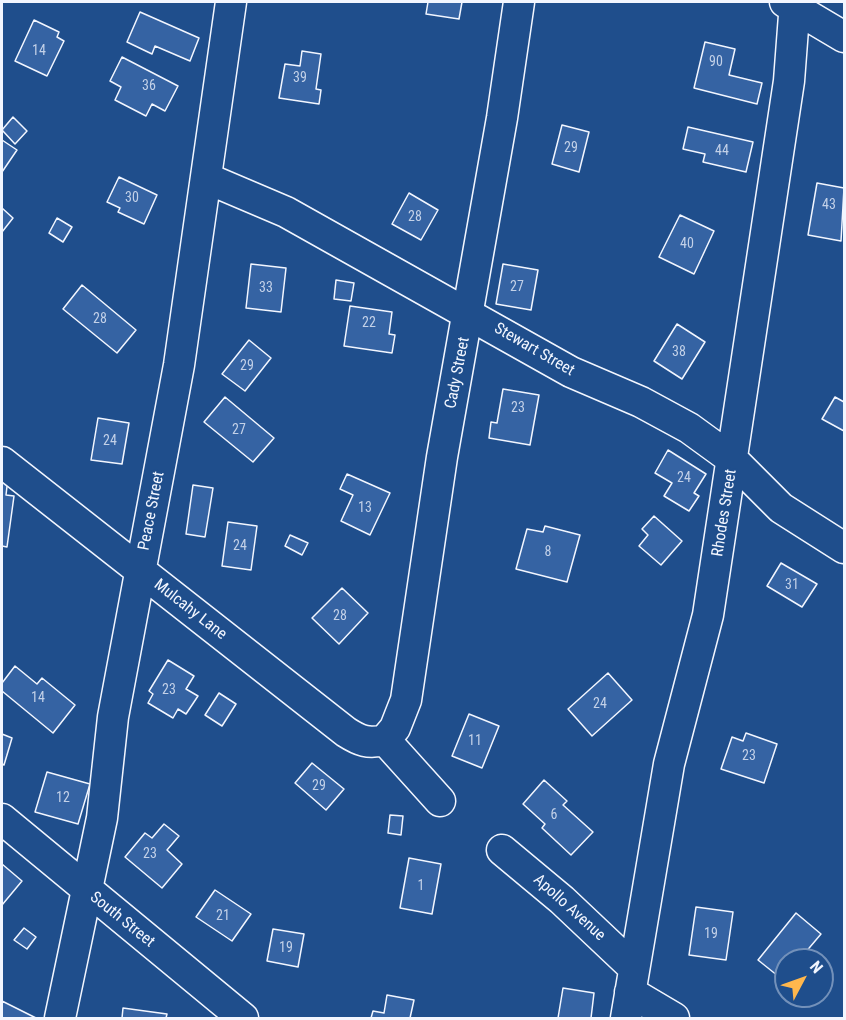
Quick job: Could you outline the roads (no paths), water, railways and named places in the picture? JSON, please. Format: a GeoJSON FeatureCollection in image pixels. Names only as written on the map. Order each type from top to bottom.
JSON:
{"type":"FeatureCollection","features":[{"type":"Feature","properties":{"kind":"street","name":"Peace Street"},"geometry":{"type":"LineString","coordinates":[[60,1018],[85,890],[102,818],[112,717],[179,365],[231,2]]}},
{"type":"Feature","properties":{"kind":"street","name":"Cady Street"},"geometry":{"type":"LineString","coordinates":[[385,740],[395,728],[406,700],[442,457],[469,314],[519,2]]}},
{"type":"Feature","properties":{"kind":"street"},"geometry":{"type":"LineString","coordinates":[[791,3],[844,37]]}},
{"type":"Feature","properties":{"kind":"street","name":"Rhodes Street"},"geometry":{"type":"LineString","coordinates":[[630,993],[669,764],[708,615],[734,460],[789,81],[791,3]]}},
{"type":"Feature","properties":{"kind":"street","name":"Stewart Street"},"geometry":{"type":"LineString","coordinates":[[206,178],[286,212],[571,372],[664,413],[734,460],[781,508],[844,548]]}},
{"type":"Feature","properties":{"kind":"street","name":"Mulcahy Lane"},"geometry":{"type":"LineString","coordinates":[[2,462],[346,732],[358,740],[371,743],[385,740]]}},
{"type":"Feature","properties":{"kind":"street"},"geometry":{"type":"LineString","coordinates":[[385,740],[440,801]]}},
{"type":"Feature","properties":{"kind":"street","name":"South Street"},"geometry":{"type":"LineString","coordinates":[[2,819],[85,890],[243,1018]]}},
{"type":"Feature","properties":{"kind":"street","name":"Apollo Avenue"},"geometry":{"type":"LineString","coordinates":[[502,850],[562,900],[630,993],[674,1018]]}}]}
